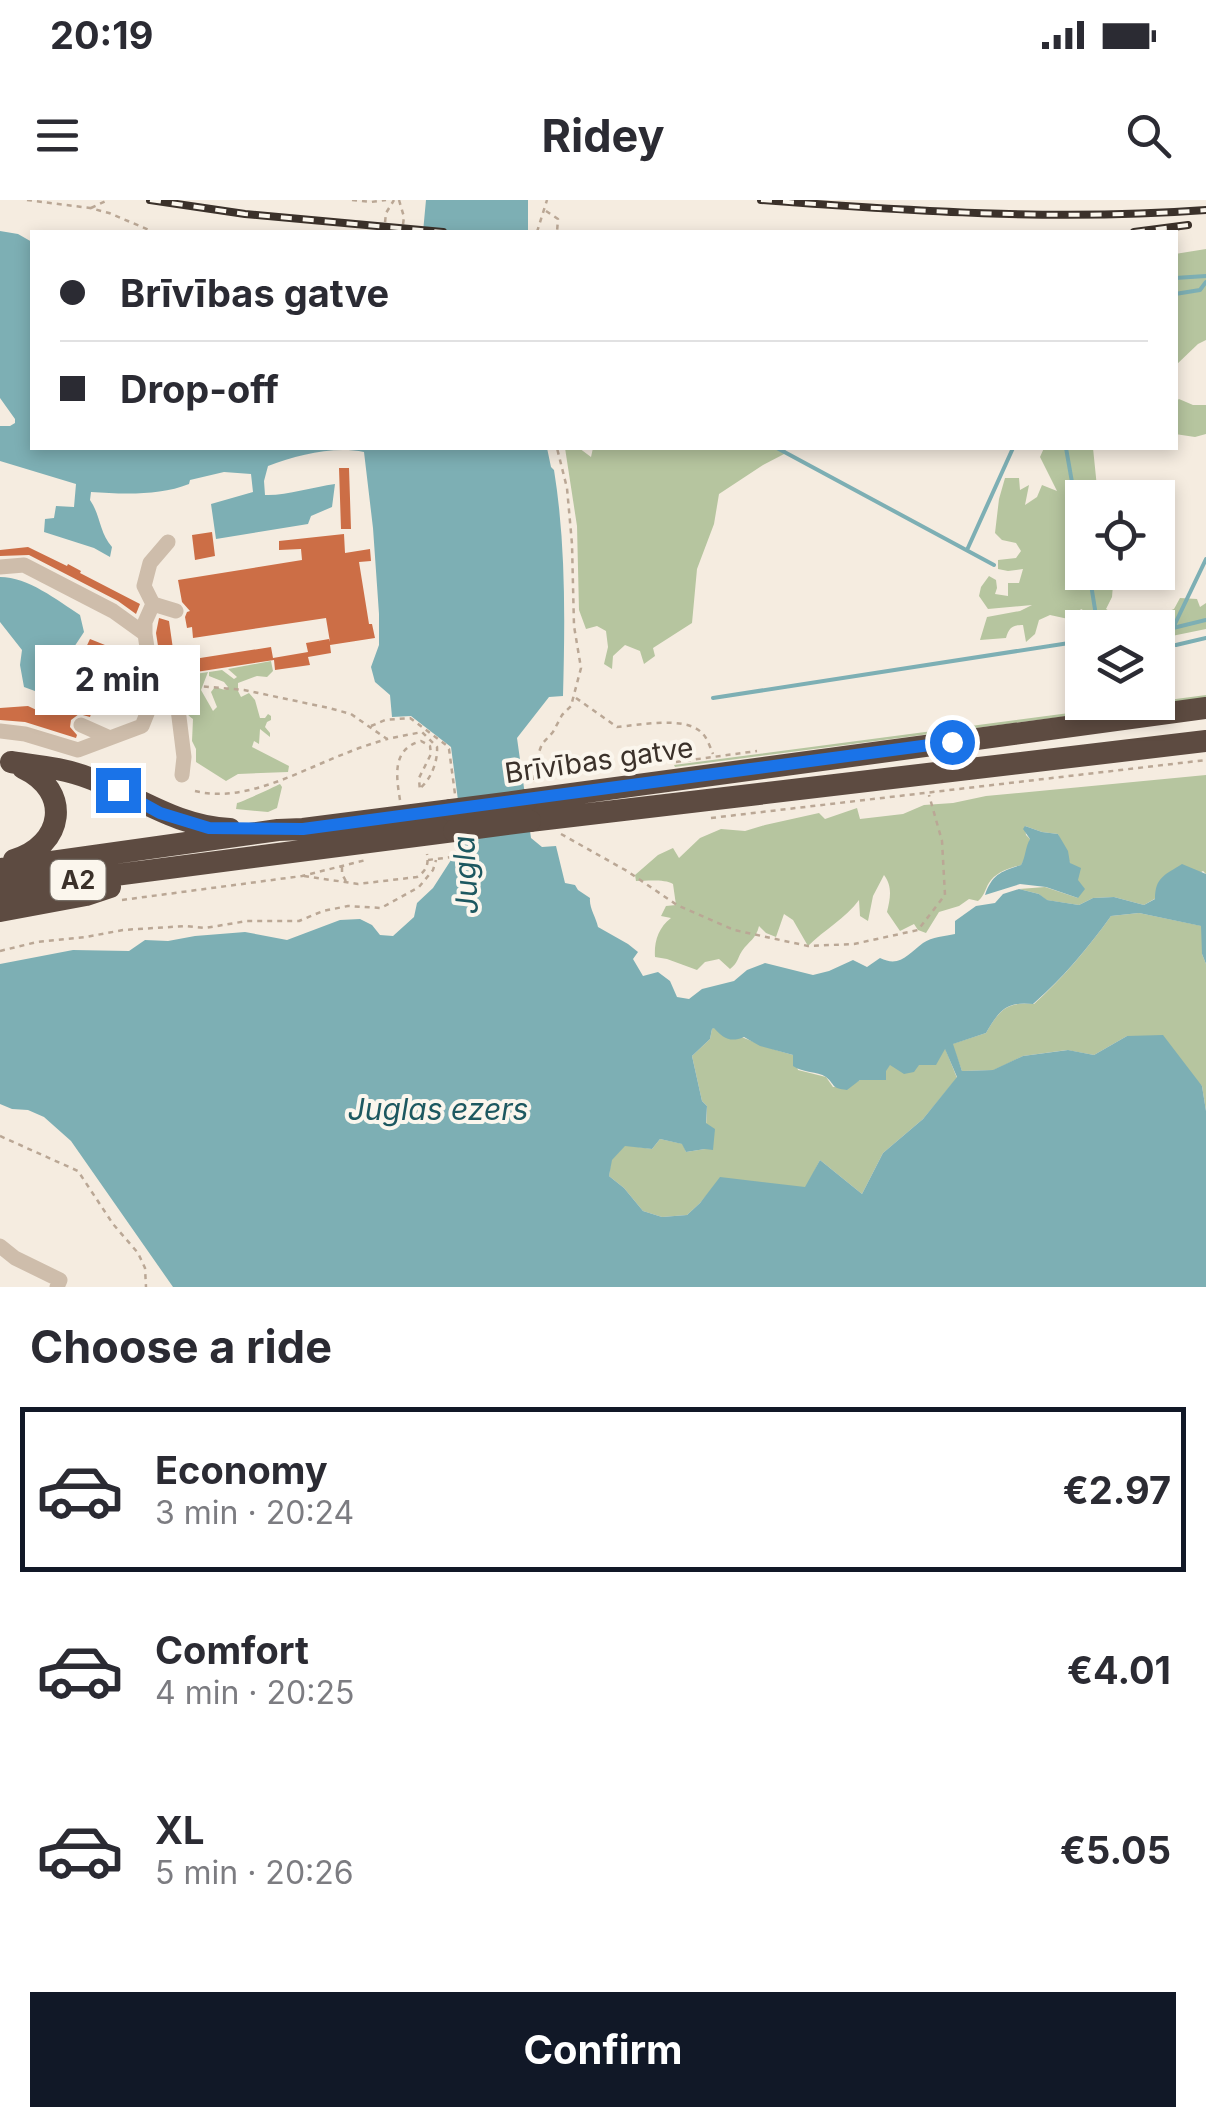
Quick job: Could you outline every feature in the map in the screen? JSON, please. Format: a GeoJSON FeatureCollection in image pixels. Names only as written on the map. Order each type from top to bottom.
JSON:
{"type":"FeatureCollection","features":[{"type":"Feature","properties":{"kind":"highway","name":"Brīvības gatve"},"geometry":{"type":"LineString","coordinates":[[0,890],[156,871],[456,822],[531,802],[1206,708]]}},
{"type":"Feature","properties":{"kind":"highway","name":"Brīvības gatve"},"geometry":{"type":"LineString","coordinates":[[531,802],[1206,741]]}},
{"type":"Feature","properties":{"kind":"highway"},"geometry":{"type":"LineString","coordinates":[[0,866],[32,855],[44,844],[56,817],[48,785],[37,774],[11,762],[66,770],[184,822],[225,830],[278,830]]}},
{"type":"Feature","properties":{"kind":"highway","name":"Brīvības gatve"},"geometry":{"type":"LineString","coordinates":[[0,866],[278,830],[456,822]]}},
{"type":"Feature","properties":{"kind":"highway"},"geometry":{"type":"LineString","coordinates":[[0,911],[86,895],[156,871]]}},
{"type":"Feature","properties":{"kind":"lane"},"geometry":{"type":"LineString","coordinates":[[168,542],[150,563],[144,586],[153,604],[176,611]]}},
{"type":"Feature","properties":{"kind":"lane"},"geometry":{"type":"LineString","coordinates":[[0,567],[24,565],[113,611],[144,634]]}},
{"type":"Feature","properties":{"kind":"lane"},"geometry":{"type":"LineString","coordinates":[[0,731],[25,734],[78,750],[142,726],[154,689],[144,634],[153,604]]}},
{"type":"Feature","properties":{"kind":"lane"},"geometry":{"type":"LineString","coordinates":[[154,689],[178,710],[184,757],[182,775]]}},
{"type":"Feature","properties":{"kind":"lane"},"geometry":{"type":"LineString","coordinates":[[81,725],[108,737]]}},
{"type":"Feature","properties":{"kind":"lane"},"geometry":{"type":"LineString","coordinates":[[0,1246],[15,1258],[60,1280],[57,1287]]}},
{"type":"Feature","properties":{"kind":"path"},"geometry":{"type":"LineString","coordinates":[[27,200],[90,208],[149,230]]}},
{"type":"Feature","properties":{"kind":"path"},"geometry":{"type":"LineString","coordinates":[[90,208],[108,200]]}},
{"type":"Feature","properties":{"kind":"path"},"geometry":{"type":"LineString","coordinates":[[352,200],[386,200]]}},
{"type":"Feature","properties":{"kind":"path"},"geometry":{"type":"LineString","coordinates":[[384,230],[386,212],[397,200],[404,218],[402,230]]}},
{"type":"Feature","properties":{"kind":"path"},"geometry":{"type":"LineString","coordinates":[[539,230],[547,200]]}},
{"type":"Feature","properties":{"kind":"path"},"geometry":{"type":"LineString","coordinates":[[545,210],[558,219],[557,230]]}},
{"type":"Feature","properties":{"kind":"path"},"geometry":{"type":"LineString","coordinates":[[531,802],[533,774],[542,744],[572,706],[581,660],[574,626],[567,488],[558,450]]}},
{"type":"Feature","properties":{"kind":"path"},"geometry":{"type":"LineString","coordinates":[[154,689],[244,690],[351,714],[387,739]]}},
{"type":"Feature","properties":{"kind":"path"},"geometry":{"type":"LineString","coordinates":[[575,697],[617,727],[688,724],[703,734],[714,756]]}},
{"type":"Feature","properties":{"kind":"path"},"geometry":{"type":"LineString","coordinates":[[109,903],[302,876],[348,884],[417,877],[424,872],[428,857],[452,857],[459,851],[449,750],[410,718],[385,720],[371,726]]}},
{"type":"Feature","properties":{"kind":"path"},"geometry":{"type":"LineString","coordinates":[[195,791],[231,794],[292,776],[387,739],[422,732],[431,736],[438,756],[420,790],[418,778],[431,754],[430,746],[421,740],[400,756],[400,801]]}},
{"type":"Feature","properties":{"kind":"path"},"geometry":{"type":"LineString","coordinates":[[1036,781],[1206,760]]}},
{"type":"Feature","properties":{"kind":"path"},"geometry":{"type":"LineString","coordinates":[[553,829],[627,871],[676,905],[734,930],[808,946],[854,944],[918,930],[945,895],[942,840],[928,794]]}},
{"type":"Feature","properties":{"kind":"path"},"geometry":{"type":"LineString","coordinates":[[0,950],[123,930],[299,921],[348,906],[381,908],[419,888],[436,860]]}},
{"type":"Feature","properties":{"kind":"path"},"geometry":{"type":"LineString","coordinates":[[343,866],[343,878],[348,884]]}},
{"type":"Feature","properties":{"kind":"path"},"geometry":{"type":"LineString","coordinates":[[0,1136],[78,1171],[138,1253],[145,1268],[146,1287]]}},
{"type":"Feature","properties":{"kind":"green space"},"geometry":{"type":"Polygon","coordinates":[[[1206,249],[1206,340],[1178,363],[1178,254],[1206,249]]]}},
{"type":"Feature","properties":{"kind":"green space"},"geometry":{"type":"Polygon","coordinates":[[[1178,400],[1206,405],[1206,434],[1178,434],[1178,400]]]}},
{"type":"Feature","properties":{"kind":"green space"},"geometry":{"type":"Polygon","coordinates":[[[565,450],[582,450],[591,457],[593,450],[785,450],[719,494],[714,524],[697,569],[692,623],[653,648],[655,656],[644,664],[640,651],[625,645],[613,656],[612,669],[604,664],[606,631],[597,626],[586,629],[579,610],[577,526],[565,450]]]}},
{"type":"Feature","properties":{"kind":"green space"},"geometry":{"type":"Polygon","coordinates":[[[1043,450],[1093,450],[1096,480],[1065,480],[1065,590],[1113,590],[1108,610],[1065,610],[1065,618],[1050,615],[1039,620],[1035,634],[1026,642],[1023,625],[1012,628],[1006,638],[980,640],[987,617],[1032,605],[988,609],[979,596],[989,576],[996,580],[995,594],[1008,596],[1008,583],[1019,583],[1023,569],[998,569],[998,560],[1016,558],[1021,551],[1016,543],[1002,540],[995,533],[1005,478],[1019,478],[1020,490],[1029,485],[1025,505],[1037,497],[1042,485],[1057,491],[1040,457],[1043,450]]]}},
{"type":"Feature","properties":{"kind":"green space"},"geometry":{"type":"Polygon","coordinates":[[[1180,598],[1197,599],[1200,607],[1206,603],[1206,629],[1175,635],[1174,609],[1180,598]]]}},
{"type":"Feature","properties":{"kind":"green space"},"geometry":{"type":"Polygon","coordinates":[[[271,661],[273,671],[267,677],[257,676],[238,683],[238,691],[241,697],[249,693],[255,700],[260,718],[271,716],[265,727],[270,737],[260,729],[259,744],[254,741],[252,747],[289,766],[288,772],[238,774],[226,781],[196,762],[193,719],[185,709],[180,687],[162,671],[178,667],[181,678],[208,672],[201,690],[213,711],[217,707],[211,692],[215,687],[228,687],[209,676],[209,672],[222,670],[234,679],[237,677],[228,669],[271,661]]]}},
{"type":"Feature","properties":{"kind":"green space"},"geometry":{"type":"Polygon","coordinates":[[[1206,695],[1206,698],[1175,699],[1206,695]]]}},
{"type":"Feature","properties":{"kind":"green space"},"geometry":{"type":"Polygon","coordinates":[[[1065,714],[1065,716],[674,765],[1065,714]]]}},
{"type":"Feature","properties":{"kind":"green space"},"geometry":{"type":"Polygon","coordinates":[[[1206,775],[1206,874],[1203,871],[1144,905],[1114,897],[1093,898],[1079,905],[1046,900],[1019,889],[1045,887],[1078,898],[1077,880],[1058,834],[1025,826],[1030,839],[1021,865],[994,877],[978,901],[969,899],[939,912],[926,933],[914,924],[900,931],[887,912],[890,889],[884,875],[873,896],[868,921],[860,916],[859,900],[808,946],[793,920],[784,914],[776,937],[759,926],[730,969],[719,959],[705,962],[697,970],[655,957],[658,936],[671,918],[661,916],[666,906],[676,905],[673,884],[636,881],[635,875],[658,855],[673,848],[679,858],[700,838],[721,829],[745,831],[819,813],[825,819],[857,808],[860,819],[986,796],[1206,775]]]}},
{"type":"Feature","properties":{"kind":"green space"},"geometry":{"type":"Polygon","coordinates":[[[280,784],[277,808],[268,812],[236,809],[237,803],[280,784]]]}},
{"type":"Feature","properties":{"kind":"green space"},"geometry":{"type":"Polygon","coordinates":[[[1139,913],[1202,926],[1206,964],[1206,1111],[1202,1086],[1127,1036],[1094,1055],[1067,1050],[1023,1056],[994,1070],[962,1071],[952,1044],[986,1033],[1010,1006],[1034,1004],[1075,962],[1111,916],[1139,913]]]}},
{"type":"Feature","properties":{"kind":"green space"},"geometry":{"type":"Polygon","coordinates":[[[715,1027],[793,1055],[798,1070],[826,1077],[833,1087],[860,1080],[886,1080],[885,1071],[890,1064],[919,1065],[945,1048],[957,1078],[923,1119],[883,1153],[862,1194],[820,1160],[806,1188],[721,1178],[687,1215],[662,1217],[643,1211],[609,1176],[611,1160],[625,1145],[652,1149],[660,1139],[683,1144],[686,1152],[705,1149],[707,1106],[702,1101],[692,1056],[710,1039],[715,1027]]]}},
{"type":"Feature","properties":{"kind":"water"},"geometry":{"type":"Polygon","coordinates":[[[426,200],[528,200],[528,230],[423,230],[426,200]]]}},
{"type":"Feature","properties":{"kind":"water","name":"Juglas ezers"},"geometry":{"type":"Polygon","coordinates":[[[0,231],[30,241],[30,450],[340,450],[268,466],[264,481],[265,495],[335,484],[332,507],[311,516],[308,524],[216,539],[211,504],[253,492],[251,474],[224,472],[153,492],[91,492],[90,500],[112,547],[110,557],[44,532],[45,519],[54,518],[56,506],[74,507],[76,484],[0,461],[0,426],[10,426],[15,419],[0,398],[0,231]]]}},
{"type":"Feature","properties":{"kind":"water","name":"Juglas ezers"},"geometry":{"type":"Polygon","coordinates":[[[340,450],[547,450],[554,470],[563,554],[563,696],[549,697],[517,738],[531,838],[542,847],[556,846],[565,883],[575,885],[590,898],[598,927],[638,952],[633,959],[643,976],[658,972],[670,981],[677,997],[689,999],[702,989],[734,981],[765,963],[813,975],[853,960],[867,967],[880,958],[898,961],[927,941],[955,934],[955,921],[976,906],[995,903],[1003,894],[1019,889],[1047,900],[1079,905],[1093,898],[1114,897],[1144,905],[1155,899],[1162,877],[1182,864],[1206,874],[1206,964],[1201,926],[1139,913],[1111,916],[1075,962],[1033,1004],[1010,1006],[999,1013],[986,1033],[953,1044],[962,1071],[993,1070],[1023,1056],[1068,1050],[1094,1055],[1127,1036],[1163,1035],[1202,1086],[1206,1111],[1206,1287],[173,1287],[71,1141],[44,1117],[0,1104],[0,964],[73,950],[129,951],[145,940],[245,932],[287,940],[340,920],[360,919],[380,935],[393,936],[414,917],[417,903],[457,857],[464,846],[451,747],[411,716],[392,717],[390,695],[375,682],[371,667],[379,645],[379,614],[364,452],[340,450]],[[712,1029],[710,1039],[692,1056],[702,1101],[707,1106],[706,1123],[715,1129],[713,1150],[686,1152],[682,1144],[660,1139],[652,1149],[625,1146],[612,1160],[609,1176],[643,1211],[662,1217],[687,1215],[720,1177],[805,1187],[820,1160],[862,1194],[883,1153],[923,1119],[957,1077],[945,1049],[936,1065],[919,1065],[914,1072],[904,1074],[890,1065],[886,1080],[860,1080],[847,1090],[836,1087],[822,1075],[793,1066],[793,1055],[744,1037],[727,1038],[712,1029]]]}},
{"type":"Feature","properties":{"kind":"water"},"geometry":{"type":"Polygon","coordinates":[[[0,577],[32,585],[80,615],[84,632],[43,694],[24,687],[22,650],[0,622],[0,577]]]}},
{"type":"Feature","properties":{"kind":"water"},"geometry":{"type":"Polygon","coordinates":[[[1025,826],[1058,834],[1070,863],[1081,868],[1078,880],[1085,889],[1078,898],[1046,887],[1020,884],[985,895],[999,874],[1021,865],[1030,839],[1025,826]]]}},
{"type":"Feature","properties":{"kind":"building"},"geometry":{"type":"Polygon","coordinates":[[[339,468],[349,468],[351,529],[341,529],[339,468]]]}},
{"type":"Feature","properties":{"kind":"building"},"geometry":{"type":"Polygon","coordinates":[[[212,532],[215,556],[195,560],[192,535],[212,532]]]}},
{"type":"Feature","properties":{"kind":"building"},"geometry":{"type":"Polygon","coordinates":[[[344,534],[345,553],[370,549],[371,561],[359,562],[375,638],[330,645],[331,653],[308,657],[310,665],[275,670],[274,660],[183,674],[181,661],[271,647],[273,658],[308,652],[306,643],[329,639],[330,642],[326,618],[193,638],[185,617],[190,611],[182,602],[178,580],[302,560],[301,549],[279,550],[279,541],[344,534]]]}},
{"type":"Feature","properties":{"kind":"building"},"geometry":{"type":"Polygon","coordinates":[[[28,547],[140,604],[136,614],[29,555],[0,556],[0,550],[28,547]]]}},
{"type":"Feature","properties":{"kind":"building"},"geometry":{"type":"Polygon","coordinates":[[[159,618],[169,621],[173,649],[179,649],[181,662],[161,665],[156,633],[159,618]]]}},
{"type":"Feature","properties":{"kind":"building"},"geometry":{"type":"Polygon","coordinates":[[[90,639],[115,649],[88,712],[90,717],[79,714],[71,720],[76,738],[25,722],[0,720],[0,708],[28,706],[45,714],[57,688],[65,692],[90,639]]]}},
{"type":"Feature","properties":{"kind":"waterway"},"geometry":{"type":"LineString","coordinates":[[1178,278],[1206,276]]}},
{"type":"Feature","properties":{"kind":"waterway"},"geometry":{"type":"LineString","coordinates":[[1178,294],[1200,290],[1206,282]]}},
{"type":"Feature","properties":{"kind":"waterway"},"geometry":{"type":"LineString","coordinates":[[781,450],[994,565]]}},
{"type":"Feature","properties":{"kind":"waterway"},"geometry":{"type":"LineString","coordinates":[[967,550],[1012,450]]}},
{"type":"Feature","properties":{"kind":"waterway"},"geometry":{"type":"LineString","coordinates":[[1066,450],[1072,480]]}},
{"type":"Feature","properties":{"kind":"waterway"},"geometry":{"type":"LineString","coordinates":[[1206,559],[1173,628],[1206,620]]}},
{"type":"Feature","properties":{"kind":"waterway"},"geometry":{"type":"LineString","coordinates":[[1092,590],[1095,610]]}},
{"type":"Feature","properties":{"kind":"waterway"},"geometry":{"type":"LineString","coordinates":[[1176,645],[1206,638]]}},
{"type":"Feature","properties":{"kind":"waterway"},"geometry":{"type":"LineString","coordinates":[[713,698],[1065,644]]}},
{"type":"Feature","properties":{"kind":"railway"},"geometry":{"type":"LineString","coordinates":[[150,200],[245,214],[421,230]]}},
{"type":"Feature","properties":{"kind":"railway"},"geometry":{"type":"LineString","coordinates":[[761,200],[1039,215],[1206,210]]}},
{"type":"Feature","properties":{"kind":"railway"},"geometry":{"type":"LineString","coordinates":[[1149,230],[1188,225]]}},
{"type":"Feature","properties":{"kind":"route"},"geometry":{"type":"LineString","coordinates":[[118,790],[160,813],[209,828],[303,829],[952,742]]}},
{"type":"Feature","properties":{"kind":"water label","name":"Jugla"},"geometry":{"type":"Point","coordinates":[465,875]}}]}
